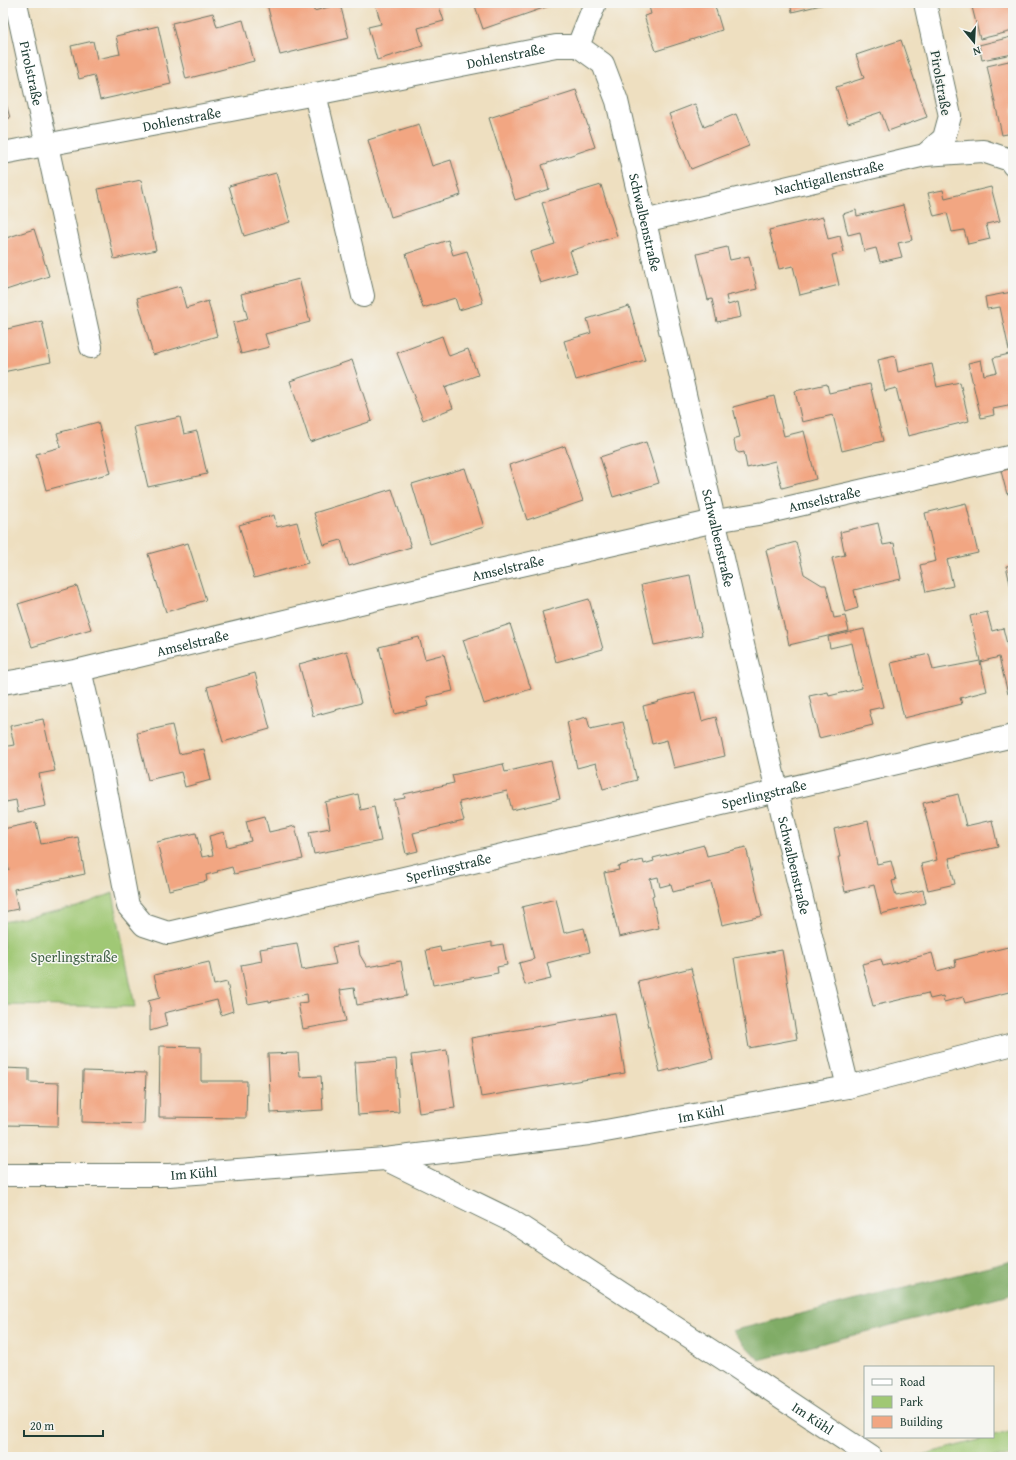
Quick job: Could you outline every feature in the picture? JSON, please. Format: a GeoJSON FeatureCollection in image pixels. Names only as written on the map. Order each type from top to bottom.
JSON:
{"type":"FeatureCollection","features":[{"type":"Feature","properties":{"kind":"street","name":"Pirolstraße"},"geometry":{"type":"LineString","coordinates":[[16,3],[47,144]]}},
{"type":"Feature","properties":{"kind":"street"},"geometry":{"type":"LineString","coordinates":[[578,46],[594,3]]}},
{"type":"Feature","properties":{"kind":"street","name":"Pirolstraße"},"geometry":{"type":"LineString","coordinates":[[925,156],[944,138],[950,116],[926,3]]}},
{"type":"Feature","properties":{"kind":"street","name":"Dohlenstraße"},"geometry":{"type":"LineString","coordinates":[[3,153],[315,94],[556,46],[578,46]]}},
{"type":"Feature","properties":{"kind":"street","name":"Schwalbenstraße"},"geometry":{"type":"LineString","coordinates":[[578,46],[603,64],[617,101],[777,791],[848,1087]]}},
{"type":"Feature","properties":{"kind":"street"},"geometry":{"type":"LineString","coordinates":[[315,94],[363,296]]}},
{"type":"Feature","properties":{"kind":"street"},"geometry":{"type":"LineString","coordinates":[[47,144],[91,347]]}},
{"type":"Feature","properties":{"kind":"street","name":"Nachtigallenstraße"},"geometry":{"type":"LineString","coordinates":[[644,221],[925,156],[983,151],[1010,160],[1013,165]]}},
{"type":"Feature","properties":{"kind":"street","name":"Amselstraße"},"geometry":{"type":"LineString","coordinates":[[3,683],[80,670],[466,578],[715,521],[764,513],[1013,456]]}},
{"type":"Feature","properties":{"kind":"street","name":"Sperlingstraße"},"geometry":{"type":"LineString","coordinates":[[80,670],[97,742],[128,906],[144,925],[168,933],[1013,736]]}},
{"type":"Feature","properties":{"kind":"street","name":"Im Kühl"},"geometry":{"type":"LineString","coordinates":[[3,1175],[169,1175],[385,1159],[589,1134],[848,1087],[1013,1044]]}},
{"type":"Feature","properties":{"kind":"street","name":"Im Kühl"},"geometry":{"type":"LineString","coordinates":[[385,1159],[512,1220],[871,1457]]}},
{"type":"Feature","properties":{"kind":"green space","name":"Sperlingstraße"},"geometry":{"type":"Polygon","coordinates":[[[113,893],[135,1007],[3,1005],[3,922],[77,907],[113,893]]]}},
{"type":"Feature","properties":{"kind":"green space"},"geometry":{"type":"Polygon","coordinates":[[[1013,1261],[1013,1293],[759,1360],[732,1331],[1013,1261]]]}},
{"type":"Feature","properties":{"kind":"green space"},"geometry":{"type":"Polygon","coordinates":[[[1013,1431],[1013,1457],[914,1457],[986,1438],[994,1438],[994,1436],[1013,1431]]]}},
{"type":"Feature","properties":{"kind":"building"},"geometry":{"type":"Polygon","coordinates":[[[312,3],[314,11],[340,4],[349,38],[280,55],[267,4],[312,3]]]}},
{"type":"Feature","properties":{"kind":"building"},"geometry":{"type":"Polygon","coordinates":[[[375,3],[438,3],[444,21],[418,28],[423,46],[377,60],[368,27],[381,24],[375,3]]]}},
{"type":"Feature","properties":{"kind":"building"},"geometry":{"type":"Polygon","coordinates":[[[474,3],[551,3],[552,5],[483,29],[474,3]]]}},
{"type":"Feature","properties":{"kind":"building"},"geometry":{"type":"Polygon","coordinates":[[[648,3],[714,3],[722,30],[656,51],[644,16],[651,14],[648,3]]]}},
{"type":"Feature","properties":{"kind":"building"},"geometry":{"type":"Polygon","coordinates":[[[790,3],[825,3],[825,4],[792,12],[790,3]]]}},
{"type":"Feature","properties":{"kind":"building"},"geometry":{"type":"Polygon","coordinates":[[[971,3],[1013,3],[1013,31],[980,39],[971,3]]]}},
{"type":"Feature","properties":{"kind":"building"},"geometry":{"type":"Polygon","coordinates":[[[213,13],[217,27],[243,20],[254,61],[186,79],[172,23],[213,13]]]}},
{"type":"Feature","properties":{"kind":"building"},"geometry":{"type":"Polygon","coordinates":[[[158,26],[171,84],[100,100],[94,75],[79,79],[71,46],[93,41],[97,59],[120,54],[116,36],[158,26]]]}},
{"type":"Feature","properties":{"kind":"building"},"geometry":{"type":"Polygon","coordinates":[[[1011,37],[1013,54],[982,60],[979,45],[1011,37]]]}},
{"type":"Feature","properties":{"kind":"building"},"geometry":{"type":"Polygon","coordinates":[[[901,40],[927,117],[888,131],[881,112],[848,123],[836,87],[864,78],[856,55],[901,40]]]}},
{"type":"Feature","properties":{"kind":"building"},"geometry":{"type":"Polygon","coordinates":[[[1013,60],[1013,133],[1002,135],[987,66],[1013,60]]]}},
{"type":"Feature","properties":{"kind":"building"},"geometry":{"type":"Polygon","coordinates":[[[576,90],[595,147],[542,165],[549,189],[515,200],[489,118],[576,90]]]}},
{"type":"Feature","properties":{"kind":"building"},"geometry":{"type":"Polygon","coordinates":[[[3,93],[10,118],[3,120],[3,93]]]}},
{"type":"Feature","properties":{"kind":"building"},"geometry":{"type":"Polygon","coordinates":[[[695,104],[704,127],[736,114],[749,146],[691,169],[669,114],[695,104]]]}},
{"type":"Feature","properties":{"kind":"building"},"geometry":{"type":"Polygon","coordinates":[[[419,124],[432,166],[451,160],[461,195],[391,217],[368,140],[419,124]]]}},
{"type":"Feature","properties":{"kind":"building"},"geometry":{"type":"Polygon","coordinates":[[[276,173],[290,222],[244,236],[229,186],[276,173]]]}},
{"type":"Feature","properties":{"kind":"building"},"geometry":{"type":"Polygon","coordinates":[[[141,180],[156,250],[114,259],[98,189],[141,180]]]}},
{"type":"Feature","properties":{"kind":"building"},"geometry":{"type":"Polygon","coordinates":[[[601,185],[617,236],[570,251],[577,272],[540,283],[530,252],[555,244],[542,203],[601,185]]]}},
{"type":"Feature","properties":{"kind":"building"},"geometry":{"type":"Polygon","coordinates":[[[991,187],[1000,221],[986,224],[990,239],[968,244],[964,230],[952,232],[947,213],[934,216],[928,193],[943,190],[945,198],[991,187]]]}},
{"type":"Feature","properties":{"kind":"building"},"geometry":{"type":"Polygon","coordinates":[[[903,205],[912,240],[898,243],[902,257],[880,262],[876,248],[864,251],[860,232],[848,235],[843,214],[856,210],[857,216],[903,205]]]}},
{"type":"Feature","properties":{"kind":"building"},"geometry":{"type":"Polygon","coordinates":[[[823,217],[828,239],[840,236],[844,252],[832,255],[839,285],[800,295],[793,266],[779,269],[769,230],[823,217]]]}},
{"type":"Feature","properties":{"kind":"building"},"geometry":{"type":"Polygon","coordinates":[[[34,229],[49,276],[3,291],[3,239],[34,229]]]}},
{"type":"Feature","properties":{"kind":"building"},"geometry":{"type":"Polygon","coordinates":[[[448,240],[453,255],[467,251],[483,303],[459,310],[455,298],[423,308],[406,254],[448,240]]]}},
{"type":"Feature","properties":{"kind":"building"},"geometry":{"type":"Polygon","coordinates":[[[727,247],[730,260],[749,256],[757,289],[726,296],[728,305],[738,302],[741,317],[717,322],[712,299],[708,300],[697,254],[727,247]]]}},
{"type":"Feature","properties":{"kind":"building"},"geometry":{"type":"Polygon","coordinates":[[[299,279],[310,322],[265,334],[269,347],[241,354],[233,323],[248,319],[241,294],[299,279]]]}},
{"type":"Feature","properties":{"kind":"building"},"geometry":{"type":"Polygon","coordinates":[[[180,286],[186,308],[208,301],[217,336],[153,355],[137,298],[180,286]]]}},
{"type":"Feature","properties":{"kind":"building"},"geometry":{"type":"Polygon","coordinates":[[[1012,292],[1013,349],[1009,350],[1000,307],[987,309],[985,297],[1012,292]]]}},
{"type":"Feature","properties":{"kind":"building"},"geometry":{"type":"Polygon","coordinates":[[[629,306],[645,360],[576,380],[564,341],[591,333],[587,319],[629,306]]]}},
{"type":"Feature","properties":{"kind":"building"},"geometry":{"type":"Polygon","coordinates":[[[42,321],[51,362],[3,372],[3,330],[42,321]]]}},
{"type":"Feature","properties":{"kind":"building"},"geometry":{"type":"Polygon","coordinates":[[[442,336],[449,356],[468,349],[478,375],[445,387],[453,408],[423,420],[397,353],[442,336]]]}},
{"type":"Feature","properties":{"kind":"building"},"geometry":{"type":"Polygon","coordinates":[[[1013,353],[1013,405],[993,409],[994,415],[981,418],[968,363],[981,360],[984,375],[997,372],[993,358],[1013,353]]]}},
{"type":"Feature","properties":{"kind":"building"},"geometry":{"type":"Polygon","coordinates":[[[895,356],[898,372],[932,364],[937,387],[960,382],[969,421],[908,436],[896,388],[885,391],[878,360],[895,356]]]}},
{"type":"Feature","properties":{"kind":"building"},"geometry":{"type":"Polygon","coordinates":[[[352,360],[372,421],[310,442],[290,381],[352,360]]]}},
{"type":"Feature","properties":{"kind":"building"},"geometry":{"type":"Polygon","coordinates":[[[827,384],[829,393],[870,384],[883,441],[842,451],[833,415],[802,422],[795,391],[827,384]]]}},
{"type":"Feature","properties":{"kind":"building"},"geometry":{"type":"Polygon","coordinates":[[[774,396],[784,436],[804,431],[816,479],[782,488],[775,461],[747,468],[744,452],[739,453],[736,451],[734,441],[736,438],[740,437],[733,407],[774,396]]]}},
{"type":"Feature","properties":{"kind":"building"},"geometry":{"type":"Polygon","coordinates":[[[180,417],[184,434],[197,431],[207,474],[148,487],[134,427],[180,417]]]}},
{"type":"Feature","properties":{"kind":"building"},"geometry":{"type":"Polygon","coordinates":[[[98,422],[111,473],[46,490],[36,454],[61,447],[57,433],[98,422]]]}},
{"type":"Feature","properties":{"kind":"building"},"geometry":{"type":"Polygon","coordinates":[[[646,442],[659,483],[613,497],[600,457],[646,442]]]}},
{"type":"Feature","properties":{"kind":"building"},"geometry":{"type":"Polygon","coordinates":[[[565,446],[583,501],[527,520],[509,465],[565,446]]]}},
{"type":"Feature","properties":{"kind":"building"},"geometry":{"type":"Polygon","coordinates":[[[465,468],[484,527],[430,544],[412,484],[465,468]]]}},
{"type":"Feature","properties":{"kind":"building"},"geometry":{"type":"Polygon","coordinates":[[[1013,468],[1013,492],[1007,494],[1001,471],[1013,468]]]}},
{"type":"Feature","properties":{"kind":"building"},"geometry":{"type":"Polygon","coordinates":[[[392,489],[411,547],[349,566],[341,540],[324,545],[314,513],[392,489]]]}},
{"type":"Feature","properties":{"kind":"building"},"geometry":{"type":"Polygon","coordinates":[[[966,503],[978,553],[947,560],[953,586],[926,592],[920,565],[936,561],[925,513],[966,503]]]}},
{"type":"Feature","properties":{"kind":"building"},"geometry":{"type":"Polygon","coordinates":[[[274,515],[277,527],[297,522],[308,563],[254,578],[239,525],[274,515]]]}},
{"type":"Feature","properties":{"kind":"building"},"geometry":{"type":"Polygon","coordinates":[[[878,523],[883,545],[894,543],[901,579],[854,590],[858,608],[845,612],[832,558],[845,555],[840,532],[878,523]]]}},
{"type":"Feature","properties":{"kind":"building"},"geometry":{"type":"Polygon","coordinates":[[[796,542],[804,574],[822,585],[826,585],[834,618],[845,616],[849,631],[789,645],[766,550],[796,542]]]}},
{"type":"Feature","properties":{"kind":"building"},"geometry":{"type":"Polygon","coordinates":[[[188,543],[206,600],[166,612],[148,554],[188,543]]]}},
{"type":"Feature","properties":{"kind":"building"},"geometry":{"type":"Polygon","coordinates":[[[1013,565],[1013,592],[1012,592],[1006,566],[1013,565]]]}},
{"type":"Feature","properties":{"kind":"building"},"geometry":{"type":"Polygon","coordinates":[[[690,575],[702,635],[654,645],[641,585],[690,575]]]}},
{"type":"Feature","properties":{"kind":"building"},"geometry":{"type":"Polygon","coordinates":[[[77,586],[91,629],[32,647],[18,604],[77,586]]]}},
{"type":"Feature","properties":{"kind":"building"},"geometry":{"type":"Polygon","coordinates":[[[589,599],[603,649],[556,662],[542,612],[589,599]]]}},
{"type":"Feature","properties":{"kind":"building"},"geometry":{"type":"Polygon","coordinates":[[[987,612],[992,631],[1003,628],[1008,648],[1013,647],[1013,692],[1008,694],[999,657],[980,662],[987,691],[960,698],[962,704],[904,718],[891,663],[929,654],[933,670],[980,661],[970,616],[987,612]]]}},
{"type":"Feature","properties":{"kind":"building"},"geometry":{"type":"Polygon","coordinates":[[[510,624],[531,689],[484,704],[463,640],[510,624]]]}},
{"type":"Feature","properties":{"kind":"building"},"geometry":{"type":"Polygon","coordinates":[[[864,629],[883,707],[869,710],[873,725],[819,738],[809,696],[828,692],[829,696],[862,688],[852,643],[830,648],[828,637],[864,629]]]}},
{"type":"Feature","properties":{"kind":"building"},"geometry":{"type":"Polygon","coordinates":[[[419,637],[425,659],[444,654],[453,691],[427,697],[429,706],[395,714],[379,647],[419,637]]]}},
{"type":"Feature","properties":{"kind":"building"},"geometry":{"type":"Polygon","coordinates":[[[347,651],[361,703],[313,716],[299,664],[347,651]]]}},
{"type":"Feature","properties":{"kind":"building"},"geometry":{"type":"Polygon","coordinates":[[[255,673],[270,729],[223,742],[207,687],[255,673]]]}},
{"type":"Feature","properties":{"kind":"building"},"geometry":{"type":"Polygon","coordinates":[[[695,692],[702,721],[716,717],[725,756],[674,768],[667,740],[652,744],[643,706],[695,692]]]}},
{"type":"Feature","properties":{"kind":"building"},"geometry":{"type":"Polygon","coordinates":[[[587,717],[590,729],[623,722],[637,780],[603,789],[596,763],[577,768],[567,722],[587,717]]]}},
{"type":"Feature","properties":{"kind":"building"},"geometry":{"type":"Polygon","coordinates":[[[43,719],[55,771],[39,774],[46,806],[18,812],[16,800],[6,802],[3,786],[3,747],[14,745],[10,726],[43,719]]]}},
{"type":"Feature","properties":{"kind":"building"},"geometry":{"type":"Polygon","coordinates":[[[172,725],[179,754],[204,749],[211,780],[185,787],[181,772],[148,780],[137,733],[172,725]]]}},
{"type":"Feature","properties":{"kind":"building"},"geometry":{"type":"Polygon","coordinates":[[[551,761],[560,799],[512,810],[507,791],[459,802],[464,821],[413,833],[418,851],[406,854],[394,800],[405,798],[404,794],[454,783],[452,775],[503,764],[505,772],[551,761]]]}},
{"type":"Feature","properties":{"kind":"building"},"geometry":{"type":"Polygon","coordinates":[[[358,794],[361,810],[374,807],[381,841],[314,854],[309,832],[330,828],[325,802],[358,794]]]}},
{"type":"Feature","properties":{"kind":"building"},"geometry":{"type":"Polygon","coordinates":[[[958,794],[966,826],[992,820],[998,847],[949,858],[955,884],[928,890],[921,864],[937,860],[923,803],[958,794]]]}},
{"type":"Feature","properties":{"kind":"building"},"geometry":{"type":"Polygon","coordinates":[[[265,816],[269,832],[295,826],[303,859],[234,874],[232,867],[206,875],[207,881],[169,890],[157,842],[196,833],[202,857],[213,855],[209,836],[224,832],[227,847],[251,841],[246,821],[265,816]]]}},
{"type":"Feature","properties":{"kind":"building"},"geometry":{"type":"Polygon","coordinates":[[[868,821],[877,864],[891,861],[896,880],[892,881],[896,896],[923,890],[926,903],[881,914],[874,885],[845,892],[834,829],[868,821]]]}},
{"type":"Feature","properties":{"kind":"building"},"geometry":{"type":"Polygon","coordinates":[[[36,822],[41,844],[78,837],[85,874],[14,889],[18,909],[3,912],[3,871],[9,870],[3,840],[3,829],[36,822]]]}},
{"type":"Feature","properties":{"kind":"building"},"geometry":{"type":"Polygon","coordinates":[[[704,845],[707,856],[746,847],[762,916],[722,925],[711,882],[673,892],[671,884],[660,887],[658,877],[650,879],[659,928],[619,937],[604,873],[619,870],[618,866],[643,860],[644,864],[654,861],[653,858],[704,845]]]}},
{"type":"Feature","properties":{"kind":"building"},"geometry":{"type":"Polygon","coordinates":[[[556,899],[564,933],[584,928],[590,952],[547,963],[551,979],[525,985],[519,963],[534,959],[522,907],[556,899]]]}},
{"type":"Feature","properties":{"kind":"building"},"geometry":{"type":"Polygon","coordinates":[[[358,942],[360,955],[367,967],[401,961],[407,996],[357,1005],[354,988],[340,990],[346,1021],[303,1029],[298,1003],[308,1002],[307,994],[269,1002],[269,1000],[248,1004],[241,965],[262,961],[260,949],[297,943],[302,970],[336,964],[332,947],[358,942]]]}},
{"type":"Feature","properties":{"kind":"building"},"geometry":{"type":"Polygon","coordinates":[[[492,942],[492,946],[503,944],[507,965],[497,967],[498,973],[433,985],[426,950],[440,947],[441,952],[492,942]]]}},
{"type":"Feature","properties":{"kind":"building"},"geometry":{"type":"Polygon","coordinates":[[[1008,947],[1010,953],[1013,953],[1013,991],[965,1003],[963,997],[944,1002],[943,996],[930,999],[928,993],[873,1006],[862,964],[881,959],[883,966],[932,953],[937,971],[956,966],[955,960],[1008,947]]]}},
{"type":"Feature","properties":{"kind":"building"},"geometry":{"type":"Polygon","coordinates":[[[782,950],[797,1039],[749,1048],[734,958],[782,950]]]}},
{"type":"Feature","properties":{"kind":"building"},"geometry":{"type":"Polygon","coordinates":[[[209,962],[214,985],[227,982],[233,1011],[221,1015],[217,1000],[164,1013],[167,1026],[150,1031],[150,1008],[148,1001],[160,998],[154,975],[209,962]]]}},
{"type":"Feature","properties":{"kind":"building"},"geometry":{"type":"Polygon","coordinates":[[[691,968],[713,1059],[660,1072],[638,981],[691,968]]]}},
{"type":"Feature","properties":{"kind":"building"},"geometry":{"type":"Polygon","coordinates":[[[615,1013],[625,1073],[481,1097],[471,1038],[615,1013]]]}},
{"type":"Feature","properties":{"kind":"building"},"geometry":{"type":"Polygon","coordinates":[[[160,1046],[201,1047],[201,1081],[247,1081],[246,1118],[159,1117],[160,1046]]]}},
{"type":"Feature","properties":{"kind":"building"},"geometry":{"type":"Polygon","coordinates":[[[447,1050],[455,1108],[419,1113],[411,1055],[447,1050]]]}},
{"type":"Feature","properties":{"kind":"building"},"geometry":{"type":"Polygon","coordinates":[[[298,1053],[300,1077],[321,1076],[323,1110],[271,1113],[268,1054],[298,1053]]]}},
{"type":"Feature","properties":{"kind":"building"},"geometry":{"type":"Polygon","coordinates":[[[396,1059],[399,1112],[358,1115],[355,1062],[396,1059]]]}},
{"type":"Feature","properties":{"kind":"building"},"geometry":{"type":"Polygon","coordinates":[[[3,1068],[29,1069],[29,1082],[59,1083],[58,1126],[3,1125],[3,1068]]]}},
{"type":"Feature","properties":{"kind":"building"},"geometry":{"type":"Polygon","coordinates":[[[83,1071],[146,1073],[144,1124],[82,1122],[83,1071]]]}}]}
